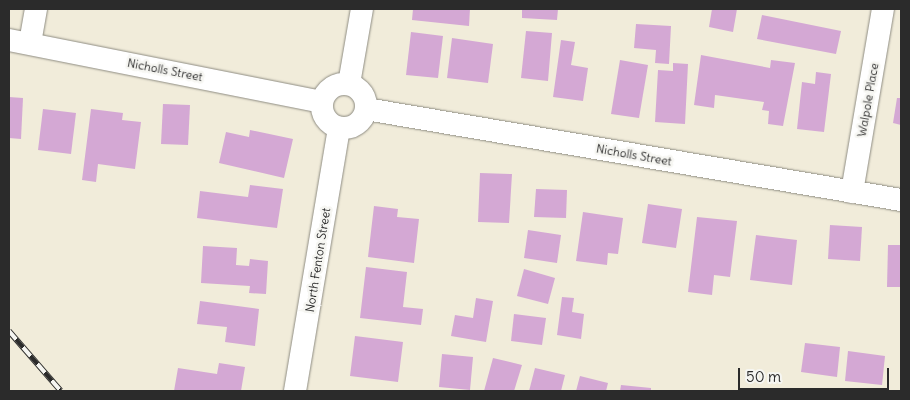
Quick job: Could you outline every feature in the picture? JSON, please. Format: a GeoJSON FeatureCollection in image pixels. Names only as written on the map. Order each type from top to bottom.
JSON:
{"type":"FeatureCollection","features":[{"type":"Feature","properties":{"kind":"street"},"geometry":{"type":"LineString","coordinates":[[19,42],[36,9]]}},
{"type":"Feature","properties":{"kind":"street"},"geometry":{"type":"LineString","coordinates":[[349,84],[362,9]]}},
{"type":"Feature","properties":{"kind":"street","name":"Walpole Place"},"geometry":{"type":"LineString","coordinates":[[852,192],[883,9]]}},
{"type":"Feature","properties":{"kind":"street","name":"Nicholls Street"},"geometry":{"type":"LineString","coordinates":[[19,42],[322,102]]}},
{"type":"Feature","properties":{"kind":"street"},"geometry":{"type":"LineString","coordinates":[[349,84],[362,93],[366,109],[359,123],[340,128],[326,119],[322,102],[332,87],[349,84]]}},
{"type":"Feature","properties":{"kind":"street","name":"Nicholls Street"},"geometry":{"type":"LineString","coordinates":[[366,109],[901,200]]}},
{"type":"Feature","properties":{"kind":"street","name":"North Fenton Street"},"geometry":{"type":"LineString","coordinates":[[295,391],[340,128]]}},
{"type":"Feature","properties":{"kind":"building"},"geometry":{"type":"Polygon","coordinates":[[[413,9],[470,9],[469,26],[412,20],[413,9]]]}},
{"type":"Feature","properties":{"kind":"building"},"geometry":{"type":"Polygon","coordinates":[[[522,9],[558,9],[557,20],[522,18],[522,9]]]}},
{"type":"Feature","properties":{"kind":"building"},"geometry":{"type":"Polygon","coordinates":[[[712,9],[737,9],[733,32],[709,27],[712,9]]]}},
{"type":"Feature","properties":{"kind":"building"},"geometry":{"type":"Polygon","coordinates":[[[762,15],[841,31],[836,54],[757,39],[762,15]]]}},
{"type":"Feature","properties":{"kind":"building"},"geometry":{"type":"Polygon","coordinates":[[[636,24],[671,26],[669,64],[655,63],[656,50],[634,48],[636,24]]]}},
{"type":"Feature","properties":{"kind":"building"},"geometry":{"type":"Polygon","coordinates":[[[526,31],[552,33],[548,81],[521,78],[526,31]]]}},
{"type":"Feature","properties":{"kind":"building"},"geometry":{"type":"Polygon","coordinates":[[[411,32],[443,36],[438,78],[406,75],[411,32]]]}},
{"type":"Feature","properties":{"kind":"building"},"geometry":{"type":"Polygon","coordinates":[[[452,38],[493,44],[488,83],[447,78],[452,38]]]}},
{"type":"Feature","properties":{"kind":"building"},"geometry":{"type":"Polygon","coordinates":[[[561,40],[575,42],[571,65],[588,68],[583,101],[553,97],[561,40]]]}},
{"type":"Feature","properties":{"kind":"building"},"geometry":{"type":"Polygon","coordinates":[[[701,55],[770,68],[771,60],[795,63],[783,126],[768,124],[769,111],[762,110],[764,102],[715,95],[714,108],[694,105],[701,55]]]}},
{"type":"Feature","properties":{"kind":"building"},"geometry":{"type":"Polygon","coordinates":[[[620,60],[648,65],[639,118],[611,114],[620,60]]]}},
{"type":"Feature","properties":{"kind":"building"},"geometry":{"type":"Polygon","coordinates":[[[673,63],[688,64],[685,124],[655,122],[658,70],[673,71],[673,63]]]}},
{"type":"Feature","properties":{"kind":"building"},"geometry":{"type":"Polygon","coordinates":[[[816,72],[831,74],[824,132],[797,129],[802,82],[815,84],[816,72]]]}},
{"type":"Feature","properties":{"kind":"building"},"geometry":{"type":"Polygon","coordinates":[[[9,97],[23,98],[21,139],[9,138],[9,97]]]}},
{"type":"Feature","properties":{"kind":"building"},"geometry":{"type":"Polygon","coordinates":[[[897,98],[901,98],[901,125],[893,123],[897,98]]]}},
{"type":"Feature","properties":{"kind":"building"},"geometry":{"type":"Polygon","coordinates":[[[163,104],[190,105],[188,145],[161,144],[163,104]]]}},
{"type":"Feature","properties":{"kind":"building"},"geometry":{"type":"Polygon","coordinates":[[[43,109],[76,113],[71,154],[38,150],[43,109]]]}},
{"type":"Feature","properties":{"kind":"building"},"geometry":{"type":"Polygon","coordinates":[[[91,109],[123,113],[122,120],[141,122],[135,169],[98,164],[96,182],[82,180],[91,109]]]}},
{"type":"Feature","properties":{"kind":"building"},"geometry":{"type":"Polygon","coordinates":[[[250,130],[293,139],[284,178],[219,163],[226,132],[249,137],[250,130]]]}},
{"type":"Feature","properties":{"kind":"building"},"geometry":{"type":"Polygon","coordinates":[[[480,173],[512,174],[509,223],[478,222],[480,173]]]}},
{"type":"Feature","properties":{"kind":"building"},"geometry":{"type":"Polygon","coordinates":[[[250,185],[283,189],[277,228],[197,218],[200,191],[248,197],[250,185]]]}},
{"type":"Feature","properties":{"kind":"building"},"geometry":{"type":"Polygon","coordinates":[[[536,189],[567,190],[566,218],[534,217],[536,189]]]}},
{"type":"Feature","properties":{"kind":"building"},"geometry":{"type":"Polygon","coordinates":[[[648,204],[682,209],[676,248],[642,243],[648,204]]]}},
{"type":"Feature","properties":{"kind":"building"},"geometry":{"type":"Polygon","coordinates":[[[374,206],[398,209],[397,217],[419,219],[414,263],[368,257],[374,206]]]}},
{"type":"Feature","properties":{"kind":"building"},"geometry":{"type":"Polygon","coordinates":[[[583,212],[623,218],[618,254],[608,253],[607,265],[576,261],[583,212]]]}},
{"type":"Feature","properties":{"kind":"building"},"geometry":{"type":"Polygon","coordinates":[[[697,217],[737,221],[730,277],[714,275],[712,295],[688,292],[697,217]]]}},
{"type":"Feature","properties":{"kind":"building"},"geometry":{"type":"Polygon","coordinates":[[[830,225],[862,227],[860,261],[828,259],[830,225]]]}},
{"type":"Feature","properties":{"kind":"building"},"geometry":{"type":"Polygon","coordinates":[[[528,230],[561,235],[557,263],[524,258],[528,230]]]}},
{"type":"Feature","properties":{"kind":"building"},"geometry":{"type":"Polygon","coordinates":[[[756,235],[797,240],[792,285],[750,280],[756,235]]]}},
{"type":"Feature","properties":{"kind":"building"},"geometry":{"type":"Polygon","coordinates":[[[888,245],[901,245],[901,287],[887,287],[888,245]]]}},
{"type":"Feature","properties":{"kind":"building"},"geometry":{"type":"Polygon","coordinates":[[[203,246],[237,248],[236,265],[249,266],[250,259],[268,261],[266,294],[249,293],[250,286],[201,283],[203,246]]]}},
{"type":"Feature","properties":{"kind":"building"},"geometry":{"type":"Polygon","coordinates":[[[366,267],[407,272],[403,307],[423,309],[421,325],[360,318],[366,267]]]}},
{"type":"Feature","properties":{"kind":"building"},"geometry":{"type":"Polygon","coordinates":[[[524,269],[555,278],[548,304],[517,296],[524,269]]]}},
{"type":"Feature","properties":{"kind":"building"},"geometry":{"type":"Polygon","coordinates":[[[562,297],[574,298],[572,312],[584,314],[581,339],[557,335],[562,297]]]}},
{"type":"Feature","properties":{"kind":"building"},"geometry":{"type":"Polygon","coordinates":[[[476,298],[493,301],[486,342],[451,336],[455,315],[473,318],[476,298]]]}},
{"type":"Feature","properties":{"kind":"building"},"geometry":{"type":"Polygon","coordinates":[[[200,301],[259,309],[255,346],[225,342],[227,327],[197,324],[200,301]]]}},
{"type":"Feature","properties":{"kind":"building"},"geometry":{"type":"Polygon","coordinates":[[[514,314],[546,318],[542,345],[511,341],[514,314]]]}},
{"type":"Feature","properties":{"kind":"building"},"geometry":{"type":"Polygon","coordinates":[[[355,336],[403,342],[398,382],[350,376],[355,336]]]}},
{"type":"Feature","properties":{"kind":"building"},"geometry":{"type":"Polygon","coordinates":[[[805,343],[840,347],[837,377],[801,372],[805,343]]]}},
{"type":"Feature","properties":{"kind":"building"},"geometry":{"type":"Polygon","coordinates":[[[848,351],[885,356],[882,385],[845,381],[848,351]]]}},
{"type":"Feature","properties":{"kind":"building"},"geometry":{"type":"Polygon","coordinates":[[[442,354],[473,357],[470,390],[439,387],[442,354]]]}},
{"type":"Feature","properties":{"kind":"building"},"geometry":{"type":"Polygon","coordinates":[[[493,358],[522,365],[514,391],[484,391],[493,358]]]}},
{"type":"Feature","properties":{"kind":"building"},"geometry":{"type":"Polygon","coordinates":[[[219,363],[245,367],[241,391],[174,391],[178,368],[217,374],[219,363]]]}},
{"type":"Feature","properties":{"kind":"building"},"geometry":{"type":"Polygon","coordinates":[[[535,368],[565,375],[561,391],[529,391],[535,368]]]}},
{"type":"Feature","properties":{"kind":"building"},"geometry":{"type":"Polygon","coordinates":[[[580,376],[608,383],[606,391],[576,391],[580,376]]]}},
{"type":"Feature","properties":{"kind":"building"},"geometry":{"type":"Polygon","coordinates":[[[621,385],[651,388],[651,391],[620,391],[621,385]]]}},
{"type":"Feature","properties":{"kind":"railway"},"geometry":{"type":"LineString","coordinates":[[9,331],[61,391]]}}]}
